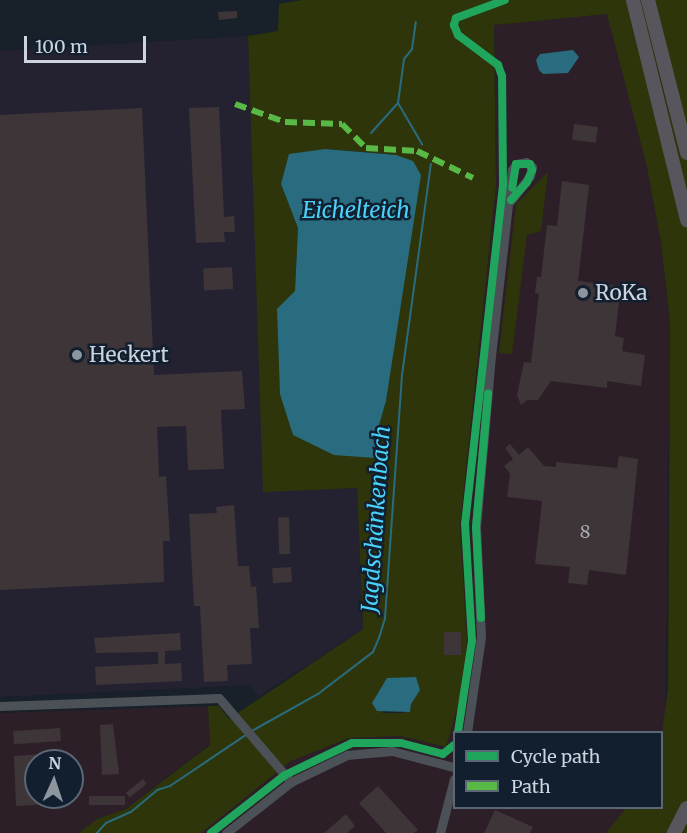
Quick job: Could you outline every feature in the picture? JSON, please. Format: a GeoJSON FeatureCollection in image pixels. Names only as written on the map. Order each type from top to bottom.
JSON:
{"type":"FeatureCollection","features":[{"type":"Feature","properties":{"kind":"highway"},"geometry":{"type":"LineString","coordinates":[[649,4],[687,153]]}},
{"type":"Feature","properties":{"kind":"highway"},"geometry":{"type":"LineString","coordinates":[[634,5],[687,220]]}},
{"type":"Feature","properties":{"kind":"highway"},"geometry":{"type":"LineString","coordinates":[[674,833],[687,808]]}},
{"type":"Feature","properties":{"kind":"street"},"geometry":{"type":"LineString","coordinates":[[467,731],[481,637],[479,547],[476,527],[491,356],[511,200]]}},
{"type":"Feature","properties":{"kind":"street"},"geometry":{"type":"LineString","coordinates":[[0,706],[214,697],[291,782]]}},
{"type":"Feature","properties":{"kind":"street"},"geometry":{"type":"LineString","coordinates":[[226,833],[291,782],[346,755],[378,750],[453,767]]}},
{"type":"Feature","properties":{"kind":"street"},"geometry":{"type":"LineString","coordinates":[[440,833],[453,783]]}},
{"type":"Feature","properties":{"kind":"shaded area"},"geometry":{"type":"Polygon","coordinates":[[[608,14],[647,167],[661,243],[670,321],[665,754],[663,759],[663,731],[453,731],[453,809],[636,809],[620,833],[201,833],[291,761],[349,738],[400,736],[446,747],[467,641],[460,526],[496,186],[494,25],[608,14]]]}},
{"type":"Feature","properties":{"kind":"shaded area"},"geometry":{"type":"Polygon","coordinates":[[[248,36],[264,491],[357,488],[363,629],[258,697],[251,685],[0,697],[0,51],[248,36]]]}},
{"type":"Feature","properties":{"kind":"shaded area"},"geometry":{"type":"Polygon","coordinates":[[[208,706],[210,744],[126,809],[97,819],[79,833],[0,833],[0,713],[208,706]]]}},
{"type":"Feature","properties":{"kind":"green space"},"geometry":{"type":"Polygon","coordinates":[[[302,0],[687,0],[687,833],[606,833],[625,809],[663,809],[662,731],[668,689],[670,321],[661,243],[647,167],[607,14],[494,25],[496,186],[460,526],[467,641],[460,699],[446,747],[400,736],[349,738],[291,761],[201,833],[79,833],[97,819],[126,809],[210,745],[208,706],[219,706],[229,719],[363,629],[357,488],[263,492],[248,36],[278,31],[279,4],[302,0]],[[325,149],[281,184],[298,228],[295,291],[375,458],[375,439],[386,401],[400,300],[396,155],[325,149]],[[382,689],[376,696],[383,713],[403,713],[420,690],[382,689]]]}},
{"type":"Feature","properties":{"kind":"green space"},"geometry":{"type":"Polygon","coordinates":[[[548,172],[541,231],[527,235],[512,354],[499,353],[516,204],[548,172]]]}},
{"type":"Feature","properties":{"kind":"water"},"geometry":{"type":"Polygon","coordinates":[[[573,50],[579,57],[568,73],[543,74],[539,70],[536,60],[540,54],[573,50]]]}},
{"type":"Feature","properties":{"kind":"water","name":"Eichelteich"},"geometry":{"type":"Polygon","coordinates":[[[325,149],[396,155],[413,161],[421,175],[386,401],[375,439],[375,458],[334,455],[293,435],[280,394],[277,309],[295,291],[298,228],[281,184],[289,154],[325,149]]]}},
{"type":"Feature","properties":{"kind":"water"},"geometry":{"type":"Polygon","coordinates":[[[416,677],[420,690],[411,704],[410,712],[377,711],[372,703],[387,678],[416,677]]]}},
{"type":"Feature","properties":{"kind":"building"},"geometry":{"type":"Polygon","coordinates":[[[237,11],[237,18],[219,20],[218,12],[237,11]]]}},
{"type":"Feature","properties":{"kind":"building"},"geometry":{"type":"Polygon","coordinates":[[[219,107],[224,217],[234,216],[235,232],[224,232],[225,242],[196,243],[189,108],[219,107]]]}},
{"type":"Feature","properties":{"kind":"building","name":"Heckert"},"geometry":{"type":"Polygon","coordinates":[[[142,108],[154,375],[242,371],[245,409],[221,410],[224,469],[188,470],[186,426],[157,427],[159,477],[166,476],[170,541],[163,541],[164,582],[0,590],[0,115],[142,108]]]}},
{"type":"Feature","properties":{"kind":"building"},"geometry":{"type":"Polygon","coordinates":[[[574,124],[598,127],[596,143],[572,140],[574,124]]]}},
{"type":"Feature","properties":{"kind":"building","name":"RoKa"},"geometry":{"type":"Polygon","coordinates":[[[562,181],[589,185],[578,281],[630,287],[628,303],[619,302],[615,336],[624,338],[622,351],[645,355],[641,386],[607,381],[607,388],[551,381],[538,400],[527,400],[521,405],[517,395],[524,362],[531,363],[539,294],[535,293],[537,277],[541,277],[547,225],[557,226],[562,181]]]}},
{"type":"Feature","properties":{"kind":"building"},"geometry":{"type":"Polygon","coordinates":[[[232,267],[233,289],[204,290],[203,269],[232,267]]]}},
{"type":"Feature","properties":{"kind":"building"},"geometry":{"type":"Polygon","coordinates":[[[510,444],[519,455],[528,447],[544,466],[556,467],[556,462],[617,468],[619,456],[638,459],[626,575],[589,570],[587,585],[568,583],[570,567],[535,564],[542,501],[507,497],[510,474],[504,466],[513,459],[505,448],[510,444]]]}},
{"type":"Feature","properties":{"kind":"building"},"geometry":{"type":"Polygon","coordinates":[[[234,505],[238,566],[249,566],[251,587],[256,586],[259,628],[250,628],[252,664],[227,665],[228,681],[204,682],[200,606],[194,606],[189,514],[217,513],[216,507],[234,505]]]}},
{"type":"Feature","properties":{"kind":"building"},"geometry":{"type":"Polygon","coordinates":[[[278,517],[289,517],[290,554],[279,554],[278,517]]]}},
{"type":"Feature","properties":{"kind":"building"},"geometry":{"type":"Polygon","coordinates":[[[291,567],[292,582],[273,583],[272,568],[291,567]]]}},
{"type":"Feature","properties":{"kind":"building"},"geometry":{"type":"Polygon","coordinates":[[[444,632],[461,632],[461,655],[444,655],[444,632]]]}},
{"type":"Feature","properties":{"kind":"building"},"geometry":{"type":"Polygon","coordinates":[[[180,633],[181,650],[165,651],[165,664],[181,663],[182,681],[96,685],[95,667],[158,664],[158,652],[96,653],[94,638],[180,633]]]}},
{"type":"Feature","properties":{"kind":"building"},"geometry":{"type":"Polygon","coordinates":[[[113,724],[119,774],[102,775],[100,725],[113,724]]]}},
{"type":"Feature","properties":{"kind":"building"},"geometry":{"type":"Polygon","coordinates":[[[60,728],[61,741],[14,744],[13,731],[60,728]]]}},
{"type":"Feature","properties":{"kind":"building"},"geometry":{"type":"Polygon","coordinates":[[[24,755],[24,805],[16,806],[14,756],[24,755]]]}},
{"type":"Feature","properties":{"kind":"building"},"geometry":{"type":"Polygon","coordinates":[[[143,779],[147,784],[130,798],[126,793],[143,779]]]}},
{"type":"Feature","properties":{"kind":"building"},"geometry":{"type":"Polygon","coordinates":[[[378,786],[418,830],[414,833],[386,833],[359,803],[378,786]]]}},
{"type":"Feature","properties":{"kind":"building"},"geometry":{"type":"Polygon","coordinates":[[[89,796],[125,796],[125,805],[89,805],[89,796]]]}},
{"type":"Feature","properties":{"kind":"building"},"geometry":{"type":"Polygon","coordinates":[[[495,810],[533,827],[530,833],[484,833],[495,810]]]}},
{"type":"Feature","properties":{"kind":"building"},"geometry":{"type":"Polygon","coordinates":[[[346,814],[355,826],[347,833],[324,833],[346,814]]]}},
{"type":"Feature","properties":{"kind":"waterway"},"geometry":{"type":"LineString","coordinates":[[371,133],[398,103],[404,59],[412,49],[416,22]]}},
{"type":"Feature","properties":{"kind":"waterway","name":"Jagdschänkenbach"},"geometry":{"type":"LineString","coordinates":[[398,103],[422,144]]}},
{"type":"Feature","properties":{"kind":"waterway","name":"Jagdschänkenbach"},"geometry":{"type":"LineString","coordinates":[[250,732],[318,694],[373,652],[379,638],[385,618],[402,375],[431,164]]}},
{"type":"Feature","properties":{"kind":"waterway","name":"Jagdschänkenbach"},"geometry":{"type":"LineString","coordinates":[[97,833],[106,823],[131,812],[157,790],[170,786],[246,735]]}},
{"type":"Feature","properties":{"kind":"marked path"},"geometry":{"type":"LineString","coordinates":[[235,104],[285,122],[342,124],[366,148],[417,151],[473,178]]}},
{"type":"Feature","properties":{"kind":"cycle path"},"geometry":{"type":"LineString","coordinates":[[458,731],[472,641],[465,524],[503,183],[502,76],[498,65],[458,35],[454,25],[456,18],[505,0]]}},
{"type":"Feature","properties":{"kind":"cycle path"},"geometry":{"type":"LineString","coordinates":[[511,200],[527,182],[532,170],[530,164],[516,164],[512,188]]}},
{"type":"Feature","properties":{"kind":"cycle path"},"geometry":{"type":"LineString","coordinates":[[481,618],[476,527],[488,394]]}},
{"type":"Feature","properties":{"kind":"cycle path"},"geometry":{"type":"LineString","coordinates":[[211,833],[285,775],[352,743],[401,743],[443,754],[453,746]]}},
{"type":"Feature","properties":{"kind":"place","name":"RoKa"},"geometry":{"type":"Point","coordinates":[583,293]}},
{"type":"Feature","properties":{"kind":"place","name":"Heckert"},"geometry":{"type":"Point","coordinates":[77,355]}}]}
